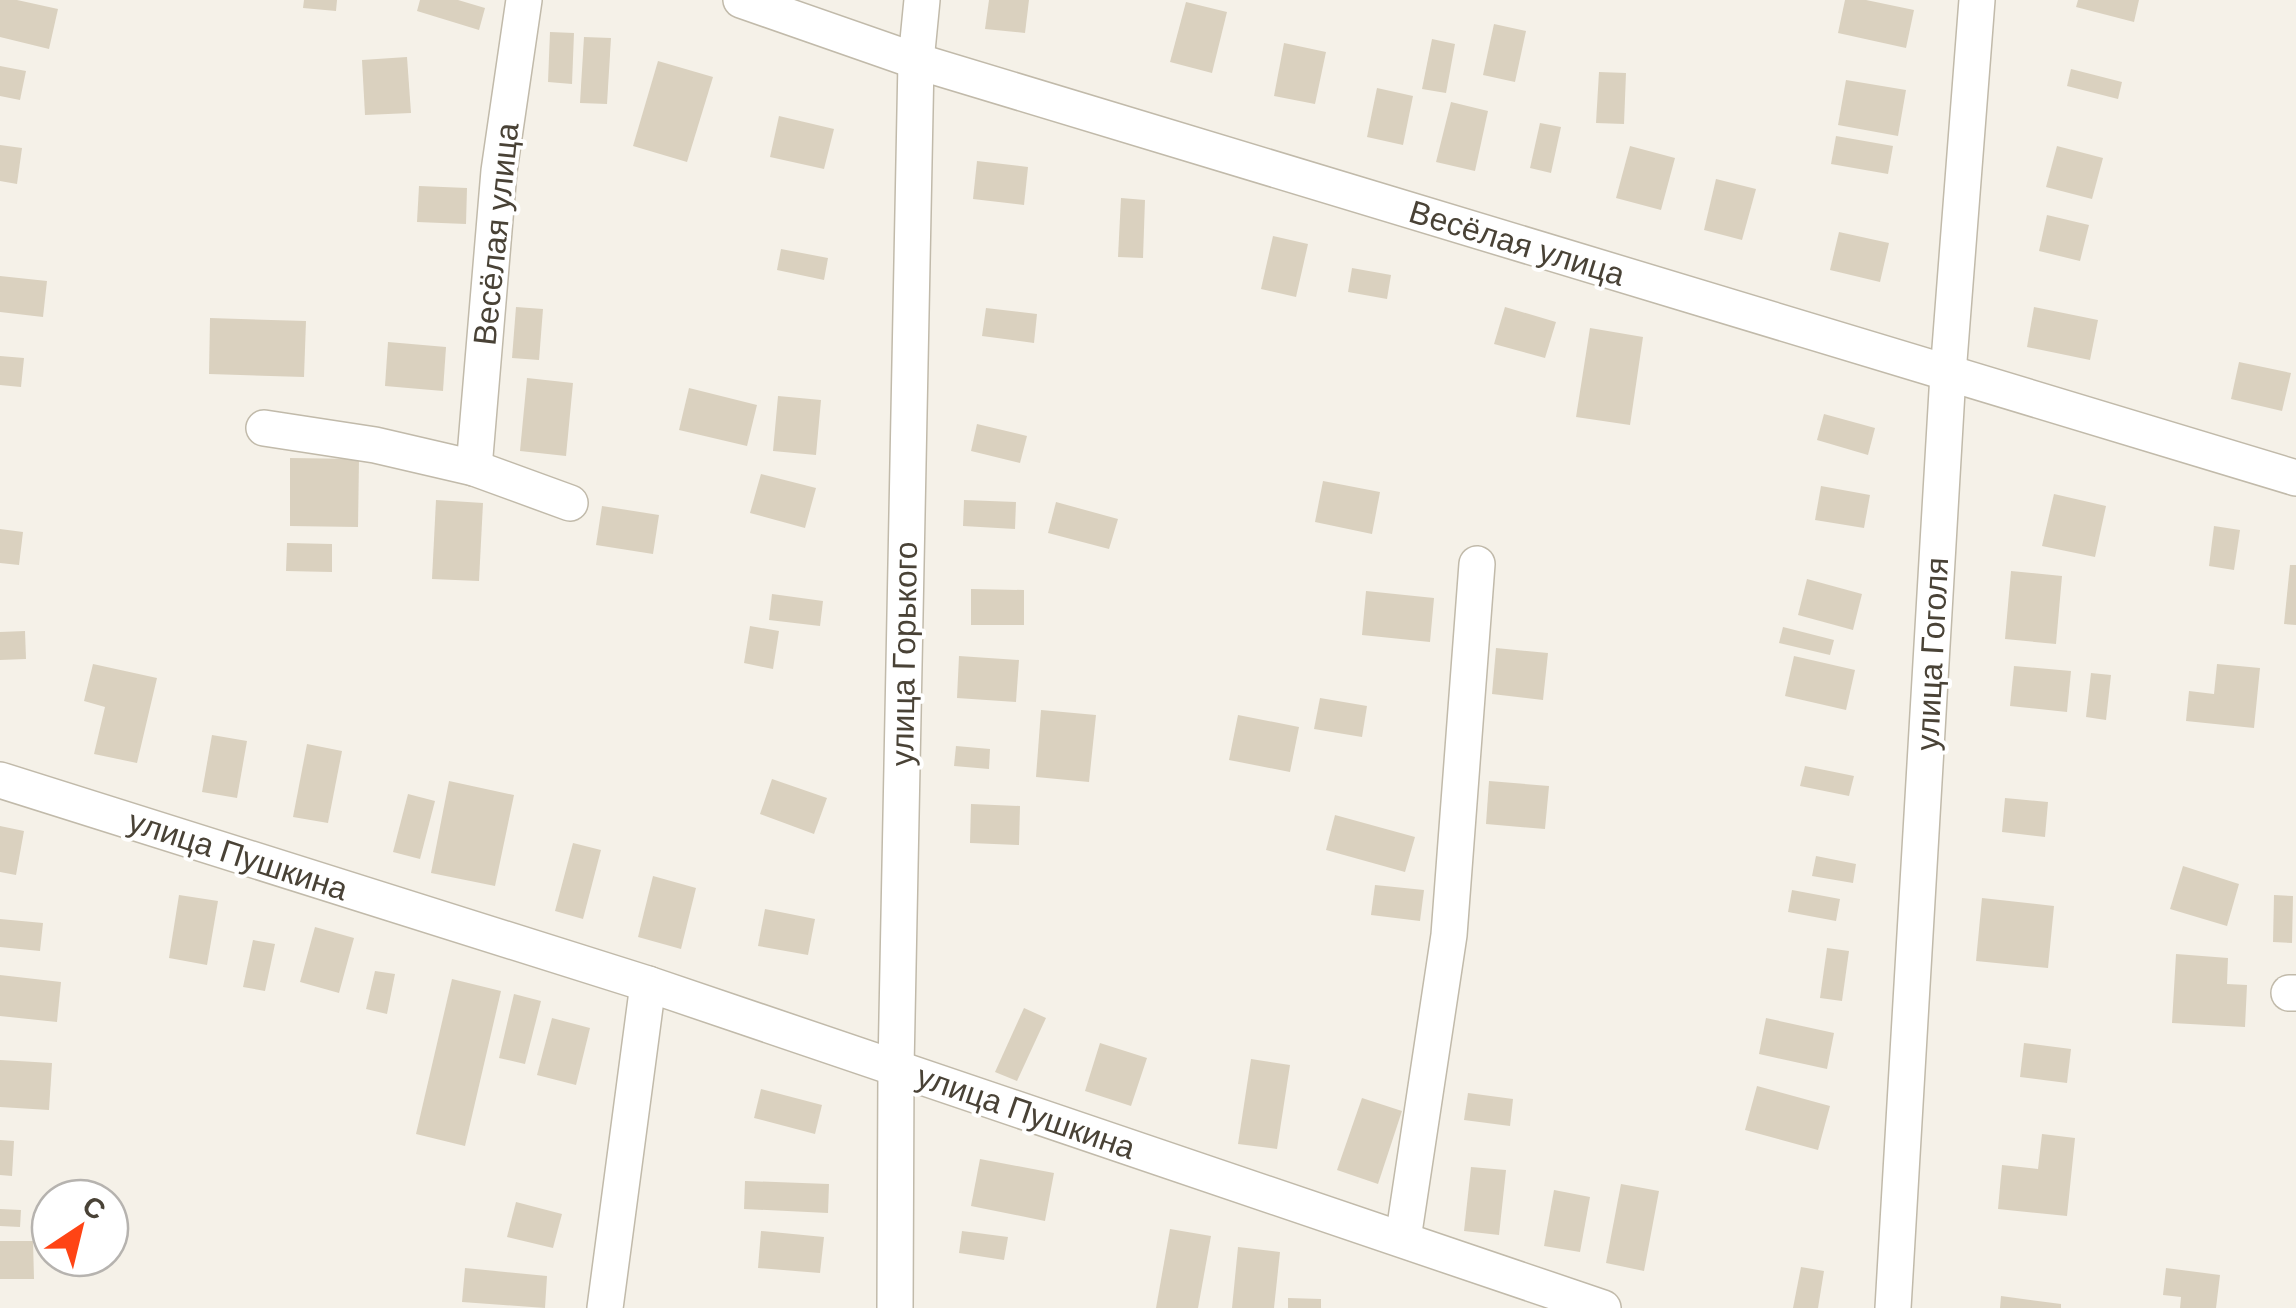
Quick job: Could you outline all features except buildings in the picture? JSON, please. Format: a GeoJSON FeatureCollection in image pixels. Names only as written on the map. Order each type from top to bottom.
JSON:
{"type":"FeatureCollection","features":[{"type":"Feature","properties":{"kind":"street","name":"Весёлая улица"},"geometry":{"type":"LineString","coordinates":[[474,468],[499,171],[524,0]]}},
{"type":"Feature","properties":{"kind":"street","name":"Весёлая улица"},"geometry":{"type":"LineString","coordinates":[[741,0],[916,62],[2296,478]]}},
{"type":"Feature","properties":{"kind":"street","name":"улица Горького"},"geometry":{"type":"LineString","coordinates":[[895,1308],[896,1068],[916,62],[922,0]]}},
{"type":"Feature","properties":{"kind":"street","name":"улица Гоголя"},"geometry":{"type":"LineString","coordinates":[[1893,1308],[1948,374],[1977,0]]}},
{"type":"Feature","properties":{"kind":"street"},"geometry":{"type":"LineString","coordinates":[[264,428],[375,445],[474,468],[570,503]]}},
{"type":"Feature","properties":{"kind":"street"},"geometry":{"type":"LineString","coordinates":[[1403,1240],[1449,935],[1477,564]]}},
{"type":"Feature","properties":{"kind":"street","name":"улица Пушкина"},"geometry":{"type":"LineString","coordinates":[[0,780],[648,984],[1603,1308]]}},
{"type":"Feature","properties":{"kind":"street"},"geometry":{"type":"LineString","coordinates":[[605,1308],[648,984]]}}]}
